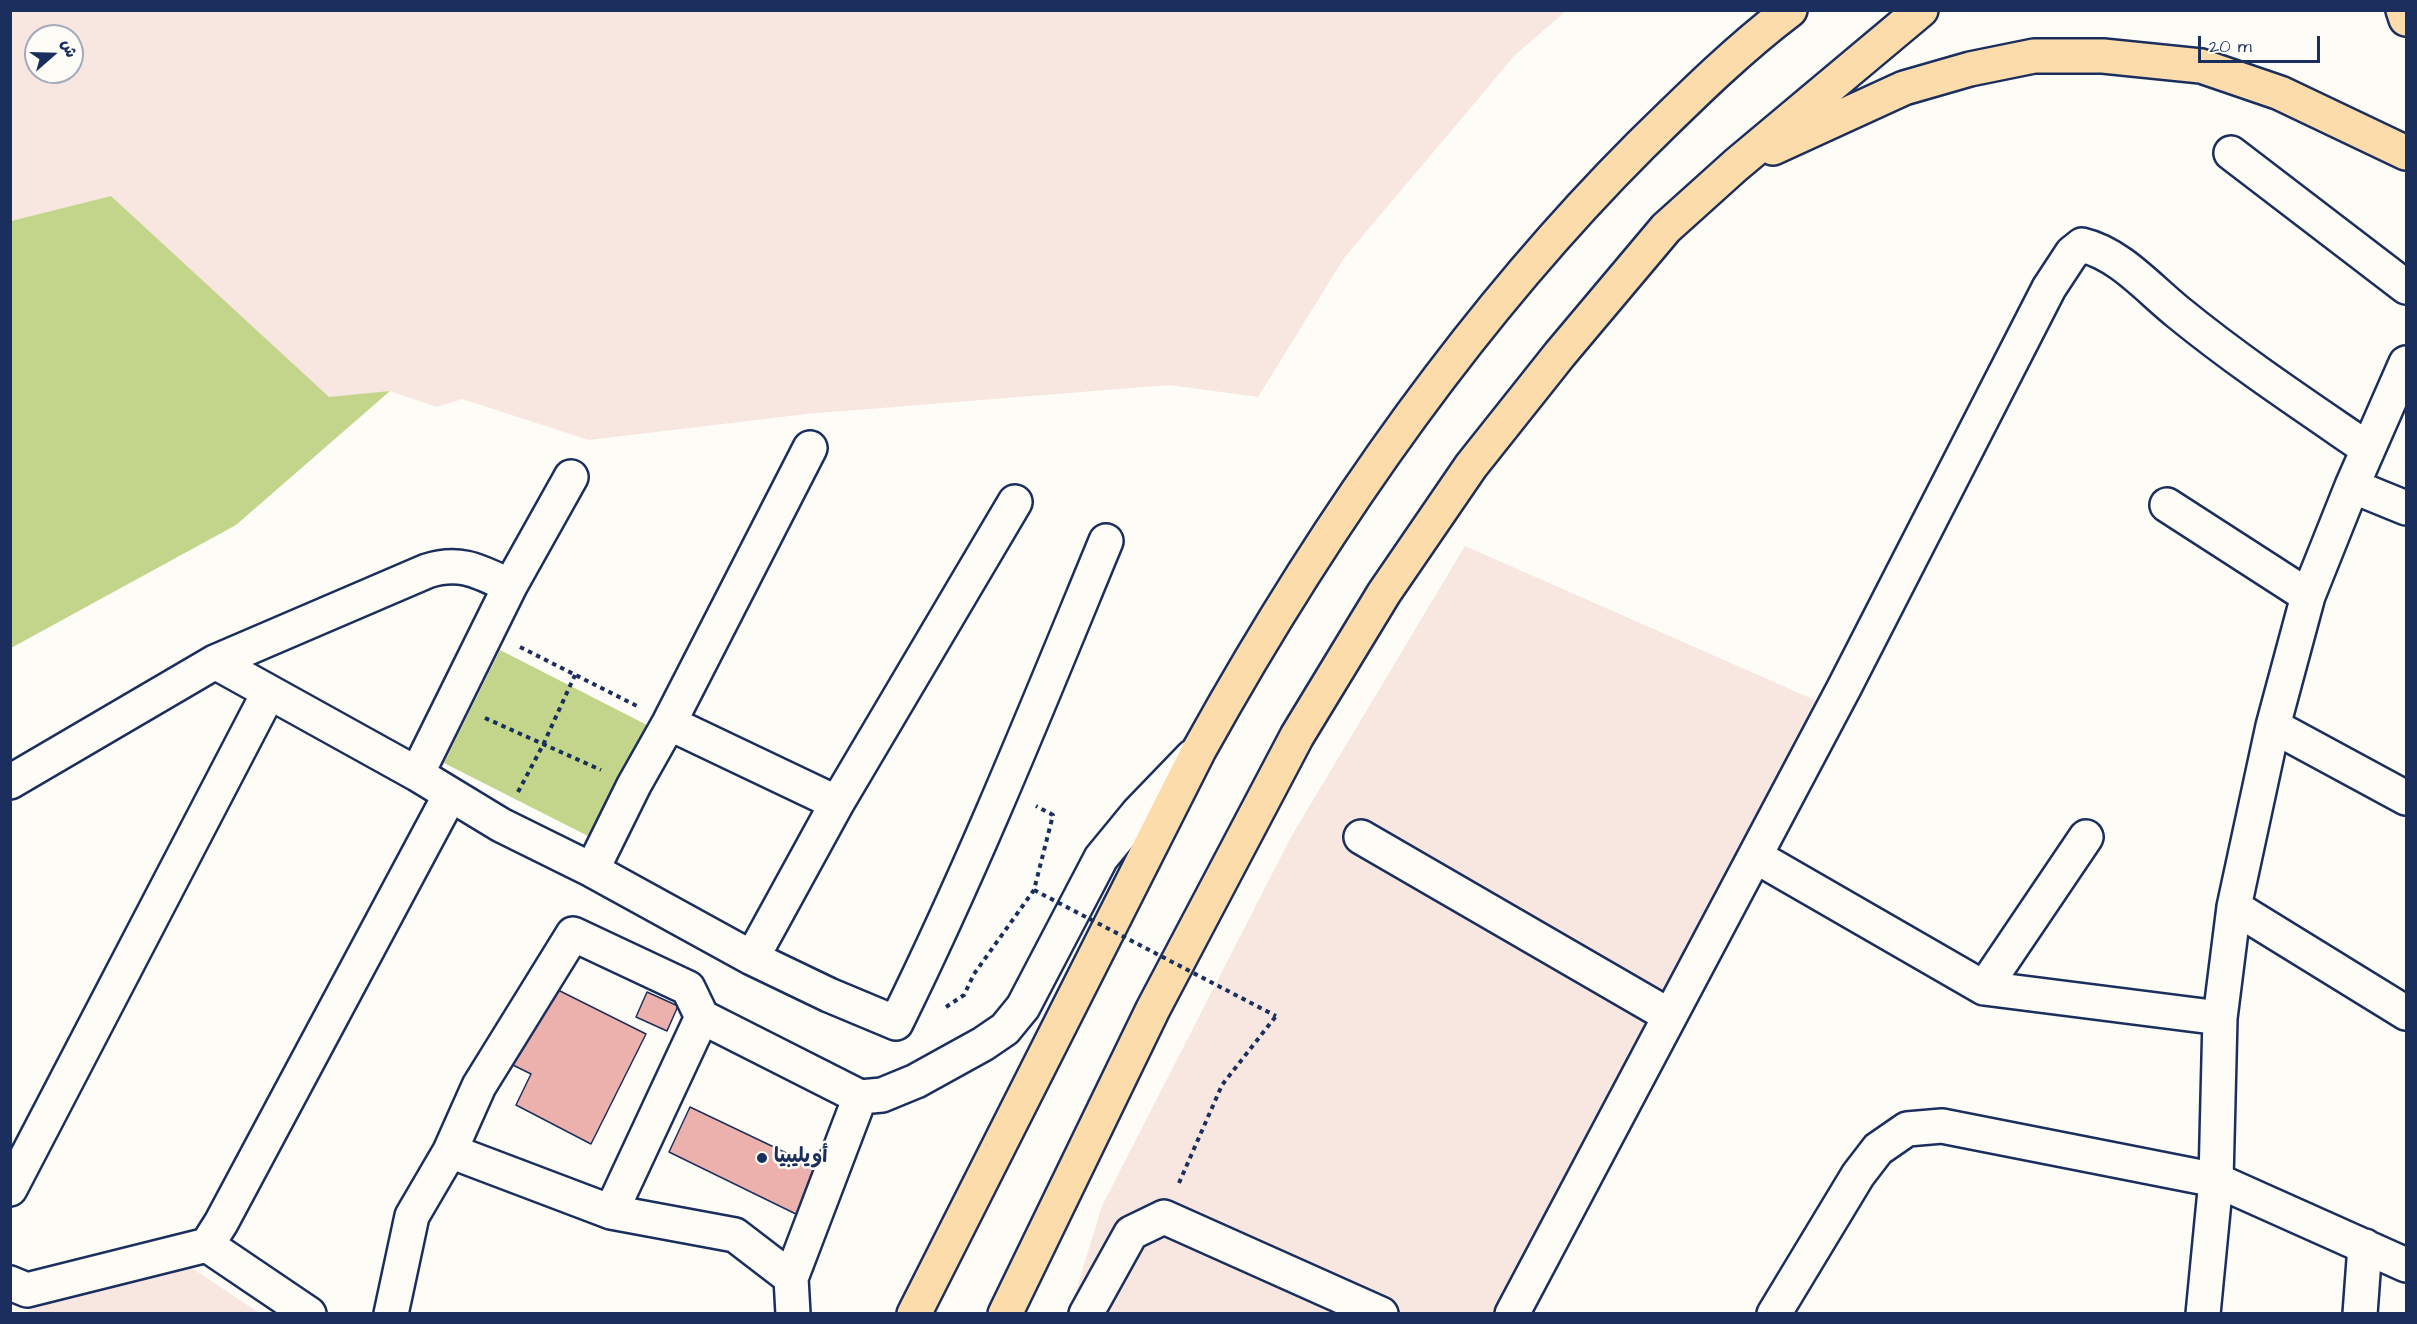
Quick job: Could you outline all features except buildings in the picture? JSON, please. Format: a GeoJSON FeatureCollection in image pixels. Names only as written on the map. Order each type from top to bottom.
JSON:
{"type":"FeatureCollection","features":[{"type":"Feature","properties":{"kind":"highway"},"geometry":{"type":"LineString","coordinates":[[914,1314],[1199,750],[1242,672],[1364,483],[1485,319],[1615,172],[1681,106],[1765,29],[1791,10]]}},
{"type":"Feature","properties":{"kind":"highway"},"geometry":{"type":"LineString","coordinates":[[1005,1314],[1153,1009],[1297,736],[1384,593],[1471,466],[1560,354],[1666,228],[1736,165],[1921,10]]}},
{"type":"Feature","properties":{"kind":"highway"},"geometry":{"type":"LineString","coordinates":[[2403,10],[2406,20]]}},
{"type":"Feature","properties":{"kind":"highway"},"geometry":{"type":"LineString","coordinates":[[1736,165],[1904,88],[1970,69],[2034,56],[2103,56],[2201,66],[2280,93],[2406,153]]}},
{"type":"Feature","properties":{"kind":"street"},"geometry":{"type":"LineString","coordinates":[[2231,153],[2406,287]]}},
{"type":"Feature","properties":{"kind":"street"},"geometry":{"type":"LineString","coordinates":[[1512,1314],[1844,688],[2049,288],[2072,253],[2082,245],[2095,248],[2124,266],[2178,313],[2368,449]]}},
{"type":"Feature","properties":{"kind":"street"},"geometry":{"type":"LineString","coordinates":[[2204,1314],[2216,1180],[2220,1018],[2234,907],[2272,726],[2308,596],[2352,486],[2406,363]]}},
{"type":"Feature","properties":{"kind":"street"},"geometry":{"type":"LineString","coordinates":[[592,870],[810,448]]}},
{"type":"Feature","properties":{"kind":"street"},"geometry":{"type":"LineString","coordinates":[[417,774],[510,586],[572,477]]}},
{"type":"Feature","properties":{"kind":"street"},"geometry":{"type":"LineString","coordinates":[[2352,486],[2406,508]]}},
{"type":"Feature","properties":{"kind":"street"},"geometry":{"type":"LineString","coordinates":[[752,958],[837,803],[1015,502]]}},
{"type":"Feature","properties":{"kind":"street"},"geometry":{"type":"LineString","coordinates":[[2168,505],[2308,596]]}},
{"type":"Feature","properties":{"kind":"street"},"geometry":{"type":"LineString","coordinates":[[215,662],[417,774],[501,825],[592,870],[752,958],[829,995],[896,1023],[1003,791],[1106,541]]}},
{"type":"Feature","properties":{"kind":"street"},"geometry":{"type":"LineString","coordinates":[[10,782],[215,662],[445,565],[476,570],[510,586]]}},
{"type":"Feature","properties":{"kind":"street"},"geometry":{"type":"LineString","coordinates":[[10,1189],[269,692]]}},
{"type":"Feature","properties":{"kind":"street"},"geometry":{"type":"LineString","coordinates":[[669,723],[837,803]]}},
{"type":"Feature","properties":{"kind":"street"},"geometry":{"type":"LineString","coordinates":[[2272,726],[2406,798]]}},
{"type":"Feature","properties":{"kind":"street"},"geometry":{"type":"LineString","coordinates":[[391,1314],[412,1216],[450,1152],[479,1086],[573,934],[688,988],[702,1017],[860,1096],[882,1095],[916,1081],[983,1044],[1005,1029],[1023,1007],[1101,858],[1138,813],[1199,750]]}},
{"type":"Feature","properties":{"kind":"street"},"geometry":{"type":"LineString","coordinates":[[10,1283],[27,1290],[176,1255],[207,1245],[221,1223],[450,795]]}},
{"type":"Feature","properties":{"kind":"street"},"geometry":{"type":"LineString","coordinates":[[1361,837],[1670,1016]]}},
{"type":"Feature","properties":{"kind":"street"},"geometry":{"type":"LineString","coordinates":[[1984,988],[2086,837]]}},
{"type":"Feature","properties":{"kind":"street"},"geometry":{"type":"LineString","coordinates":[[1755,856],[1984,988],[2220,1018]]}},
{"type":"Feature","properties":{"kind":"street"},"geometry":{"type":"LineString","coordinates":[[2234,907],[2406,1013]]}},
{"type":"Feature","properties":{"kind":"street"},"geometry":{"type":"LineString","coordinates":[[611,1212],[702,1017]]}},
{"type":"Feature","properties":{"kind":"street"},"geometry":{"type":"LineString","coordinates":[[793,1314],[791,1278],[860,1096]]}},
{"type":"Feature","properties":{"kind":"street"},"geometry":{"type":"LineString","coordinates":[[1774,1314],[1858,1175],[1878,1149],[1907,1129],[1942,1126],[2216,1180],[2406,1265]]}},
{"type":"Feature","properties":{"kind":"street"},"geometry":{"type":"LineString","coordinates":[[450,1152],[611,1212],[735,1235],[791,1278]]}},
{"type":"Feature","properties":{"kind":"street"},"geometry":{"type":"LineString","coordinates":[[1086,1314],[1131,1233],[1164,1217],[1382,1314]]}},
{"type":"Feature","properties":{"kind":"street"},"geometry":{"type":"LineString","coordinates":[[207,1245],[309,1314]]}},
{"type":"Feature","properties":{"kind":"street"},"geometry":{"type":"LineString","coordinates":[[2360,1314],[2365,1246]]}},
{"type":"Feature","properties":{"kind":"path"},"geometry":{"type":"LineString","coordinates":[[488,631],[669,723]]}},
{"type":"Feature","properties":{"kind":"path"},"geometry":{"type":"LineString","coordinates":[[501,825],[543,745],[575,674]]}},
{"type":"Feature","properties":{"kind":"path"},"geometry":{"type":"LineString","coordinates":[[451,702],[634,785]]}},
{"type":"Feature","properties":{"kind":"path"},"geometry":{"type":"LineString","coordinates":[[964,995],[974,974],[1034,890],[1053,815],[1032,804]]}},
{"type":"Feature","properties":{"kind":"path"},"geometry":{"type":"LineString","coordinates":[[1034,890],[1276,1016],[1222,1085],[1164,1217]]}},
{"type":"Feature","properties":{"kind":"shaded area"},"geometry":{"type":"Polygon","coordinates":[[[10,11],[1566,11],[1515,55],[1344,258],[1258,397],[1169,385],[806,414],[589,440],[462,399],[437,407],[390,391],[329,398],[111,196],[11,221],[10,11]]]}},
{"type":"Feature","properties":{"kind":"shaded area"},"geometry":{"type":"Polygon","coordinates":[[[1465,546],[1842,712],[1532,1313],[1069,1314],[1102,1206],[1291,837],[1465,546]]]}},
{"type":"Feature","properties":{"kind":"shaded area"},"geometry":{"type":"Polygon","coordinates":[[[189,1266],[259,1313],[24,1314],[89,1271],[189,1266]]]}},
{"type":"Feature","properties":{"kind":"green space"},"geometry":{"type":"Polygon","coordinates":[[[111,196],[329,397],[390,391],[236,525],[11,648],[11,221],[111,196]]]}},
{"type":"Feature","properties":{"kind":"green space"},"geometry":{"type":"Polygon","coordinates":[[[500,650],[647,725],[590,837],[444,763],[500,650]]]}},
{"type":"Feature","properties":{"kind":"place","name":"أويليبيا"},"geometry":{"type":"Point","coordinates":[762,1158]}}]}
